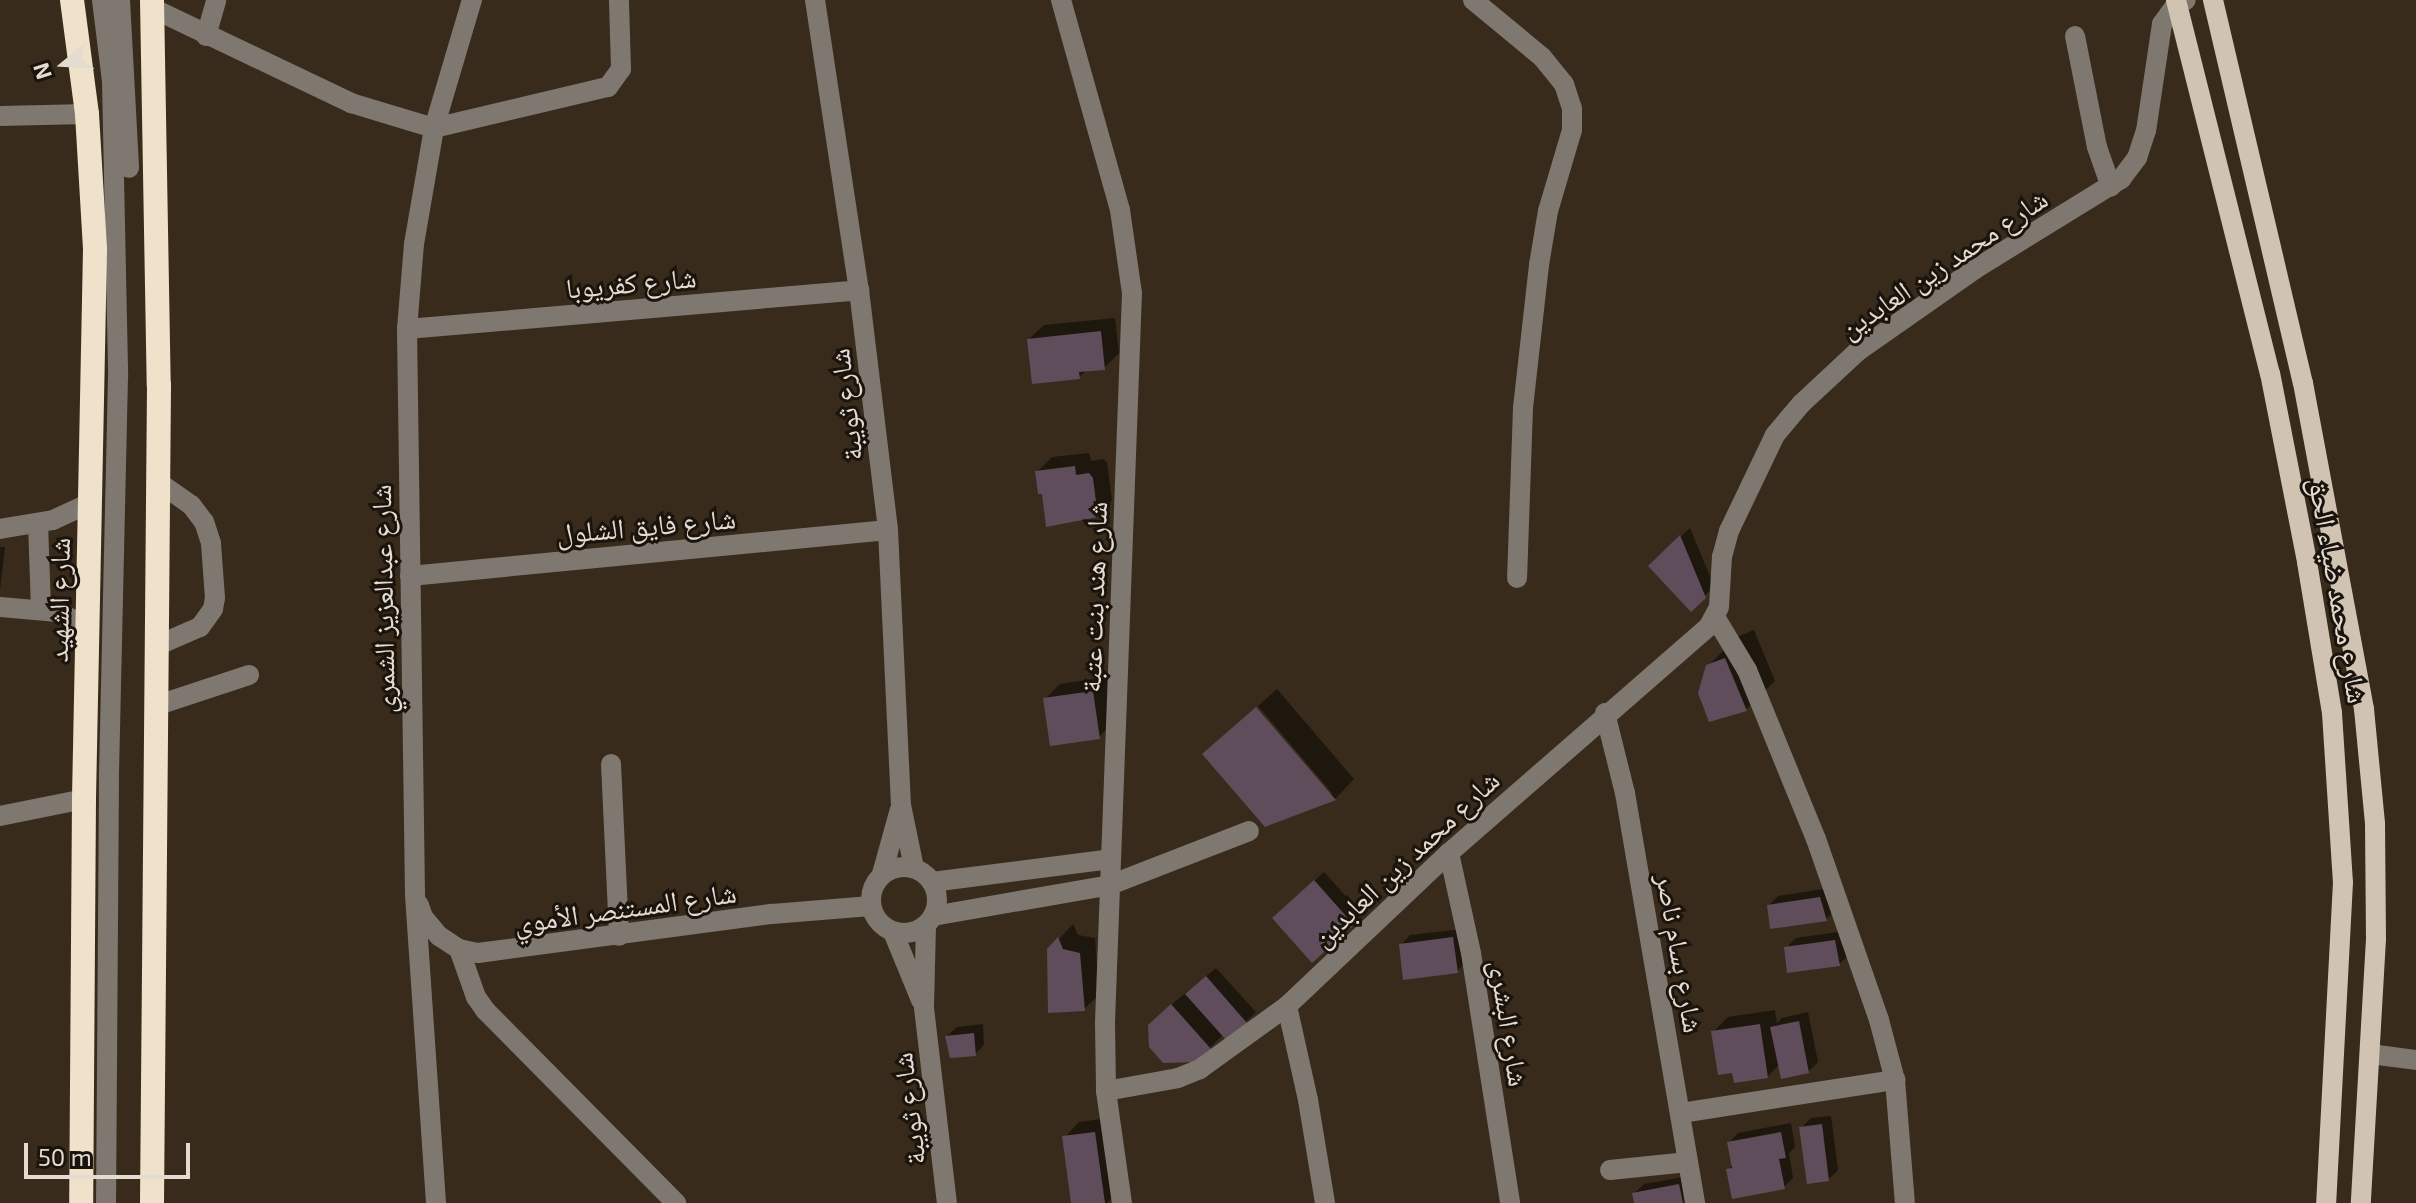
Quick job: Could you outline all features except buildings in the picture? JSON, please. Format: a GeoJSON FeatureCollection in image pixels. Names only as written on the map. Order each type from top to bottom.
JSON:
{"type":"FeatureCollection","features":[{"type":"Feature","properties":{"kind":"highway","name":"شارع الشهيد"},"geometry":{"type":"LineString","coordinates":[[72,0],[87,114],[95,250],[84,799],[81,1203]]}},
{"type":"Feature","properties":{"kind":"highway"},"geometry":{"type":"LineString","coordinates":[[152,4],[159,483],[152,1203]]}},
{"type":"Feature","properties":{"kind":"main road","name":"شارع محمد ضياء الحق"},"geometry":{"type":"LineString","coordinates":[[2213,0],[2297,352],[2364,709],[2377,882],[2361,1203]]}},
{"type":"Feature","properties":{"kind":"main road","name":"شارع محمد ضياء الحق"},"geometry":{"type":"LineString","coordinates":[[2180,1],[2270,373],[2332,713],[2343,882],[2326,1203]]}},
{"type":"Feature","properties":{"kind":"street"},"geometry":{"type":"LineString","coordinates":[[102,0],[112,81],[118,377],[109,779],[106,1203]]}},
{"type":"Feature","properties":{"kind":"street"},"geometry":{"type":"LineString","coordinates":[[119,1203],[120,717],[130,245],[126,81],[120,0]]}},
{"type":"Feature","properties":{"kind":"street"},"geometry":{"type":"LineString","coordinates":[[206,36],[216,0]]}},
{"type":"Feature","properties":{"kind":"street","name":"شارع عبدالعزيز الشمري"},"geometry":{"type":"LineString","coordinates":[[436,1203],[415,894],[407,329],[414,244],[434,128],[472,0]]}},
{"type":"Feature","properties":{"kind":"street"},"geometry":{"type":"LineString","coordinates":[[152,4],[206,36],[351,103],[434,128],[608,87],[621,69],[619,0]]}},
{"type":"Feature","properties":{"kind":"street","name":"شارع ثويبة"},"geometry":{"type":"LineString","coordinates":[[815,0],[859,290],[888,530],[901,805],[914,868]]}},
{"type":"Feature","properties":{"kind":"street","name":"شارع هند بنت عتبة"},"geometry":{"type":"LineString","coordinates":[[1061,0],[1120,210],[1132,293],[1110,885],[1106,1091],[1122,1203]]}},
{"type":"Feature","properties":{"kind":"street"},"geometry":{"type":"LineString","coordinates":[[1473,0],[1542,57],[1564,84],[1572,108],[1572,130],[1548,211],[1525,392],[1517,578]]}},
{"type":"Feature","properties":{"kind":"street","name":"شارع محمد زين العابدين"},"geometry":{"type":"LineString","coordinates":[[1106,1091],[1191,1073],[1287,1006],[1449,853],[1605,713],[1702,633],[1715,617],[1729,531],[1775,435],[1801,404],[1858,351],[1916,309],[2111,187],[2131,169],[2142,145],[2159,36],[2165,18],[2180,1]]}},
{"type":"Feature","properties":{"kind":"street"},"geometry":{"type":"LineString","coordinates":[[2075,36],[2097,147],[2111,187]]}},
{"type":"Feature","properties":{"kind":"street"},"geometry":{"type":"LineString","coordinates":[[0,116],[87,114]]}},
{"type":"Feature","properties":{"kind":"street","name":"شارع كفريوبا"},"geometry":{"type":"LineString","coordinates":[[407,329],[859,290]]}},
{"type":"Feature","properties":{"kind":"street"},"geometry":{"type":"LineString","coordinates":[[156,646],[200,627],[208,619],[215,598],[211,543],[204,522],[191,505],[159,483]]}},
{"type":"Feature","properties":{"kind":"street"},"geometry":{"type":"LineString","coordinates":[[0,528],[53,520],[90,503]]}},
{"type":"Feature","properties":{"kind":"street"},"geometry":{"type":"LineString","coordinates":[[38,523],[41,609]]}},
{"type":"Feature","properties":{"kind":"street","name":"شارع فايق الشلول"},"geometry":{"type":"LineString","coordinates":[[410,576],[888,530]]}},
{"type":"Feature","properties":{"kind":"street"},"geometry":{"type":"LineString","coordinates":[[0,607],[41,609],[68,616],[87,627]]}},
{"type":"Feature","properties":{"kind":"street"},"geometry":{"type":"LineString","coordinates":[[1715,617],[1740,654],[1816,839],[1879,1020],[1895,1080],[1905,1203]]}},
{"type":"Feature","properties":{"kind":"street"},"geometry":{"type":"LineString","coordinates":[[155,706],[249,675]]}},
{"type":"Feature","properties":{"kind":"street","name":"شارع بسام ناصر"},"geometry":{"type":"LineString","coordinates":[[1605,713],[1619,761],[1695,1203]]}},
{"type":"Feature","properties":{"kind":"street"},"geometry":{"type":"LineString","coordinates":[[611,764],[619,936]]}},
{"type":"Feature","properties":{"kind":"street"},"geometry":{"type":"LineString","coordinates":[[0,816],[84,799]]}},
{"type":"Feature","properties":{"kind":"street","name":"شارع ثويبة"},"geometry":{"type":"LineString","coordinates":[[882,874],[901,805]]}},
{"type":"Feature","properties":{"kind":"street"},"geometry":{"type":"LineString","coordinates":[[929,920],[937,893],[932,882],[914,868],[903,866],[882,874],[874,884],[871,906],[875,917],[893,932],[916,931],[929,920],[1110,885],[1249,831]]}},
{"type":"Feature","properties":{"kind":"street","name":"شارع البشرى"},"geometry":{"type":"LineString","coordinates":[[1449,853],[1471,953],[1510,1203]]}},
{"type":"Feature","properties":{"kind":"street"},"geometry":{"type":"LineString","coordinates":[[932,882],[1111,859]]}},
{"type":"Feature","properties":{"kind":"street"},"geometry":{"type":"LineString","coordinates":[[415,894],[423,917],[439,936],[459,949],[472,986],[485,1010],[676,1203]]}},
{"type":"Feature","properties":{"kind":"street","name":"شارع المستنصر الأموي"},"geometry":{"type":"LineString","coordinates":[[459,949],[498,953],[772,914],[871,906]]}},
{"type":"Feature","properties":{"kind":"street","name":"شارع ثويبة"},"geometry":{"type":"LineString","coordinates":[[929,920],[924,1008],[947,1203]]}},
{"type":"Feature","properties":{"kind":"street","name":"شارع ثويبة"},"geometry":{"type":"LineString","coordinates":[[893,932],[924,1008]]}},
{"type":"Feature","properties":{"kind":"street"},"geometry":{"type":"LineString","coordinates":[[1287,1006],[1308,1100],[1325,1203]]}},
{"type":"Feature","properties":{"kind":"street"},"geometry":{"type":"LineString","coordinates":[[2370,1054],[2416,1060]]}},
{"type":"Feature","properties":{"kind":"street"},"geometry":{"type":"LineString","coordinates":[[1681,1113],[1895,1080]]}},
{"type":"Feature","properties":{"kind":"street"},"geometry":{"type":"LineString","coordinates":[[1610,1170],[1688,1162]]}}]}
